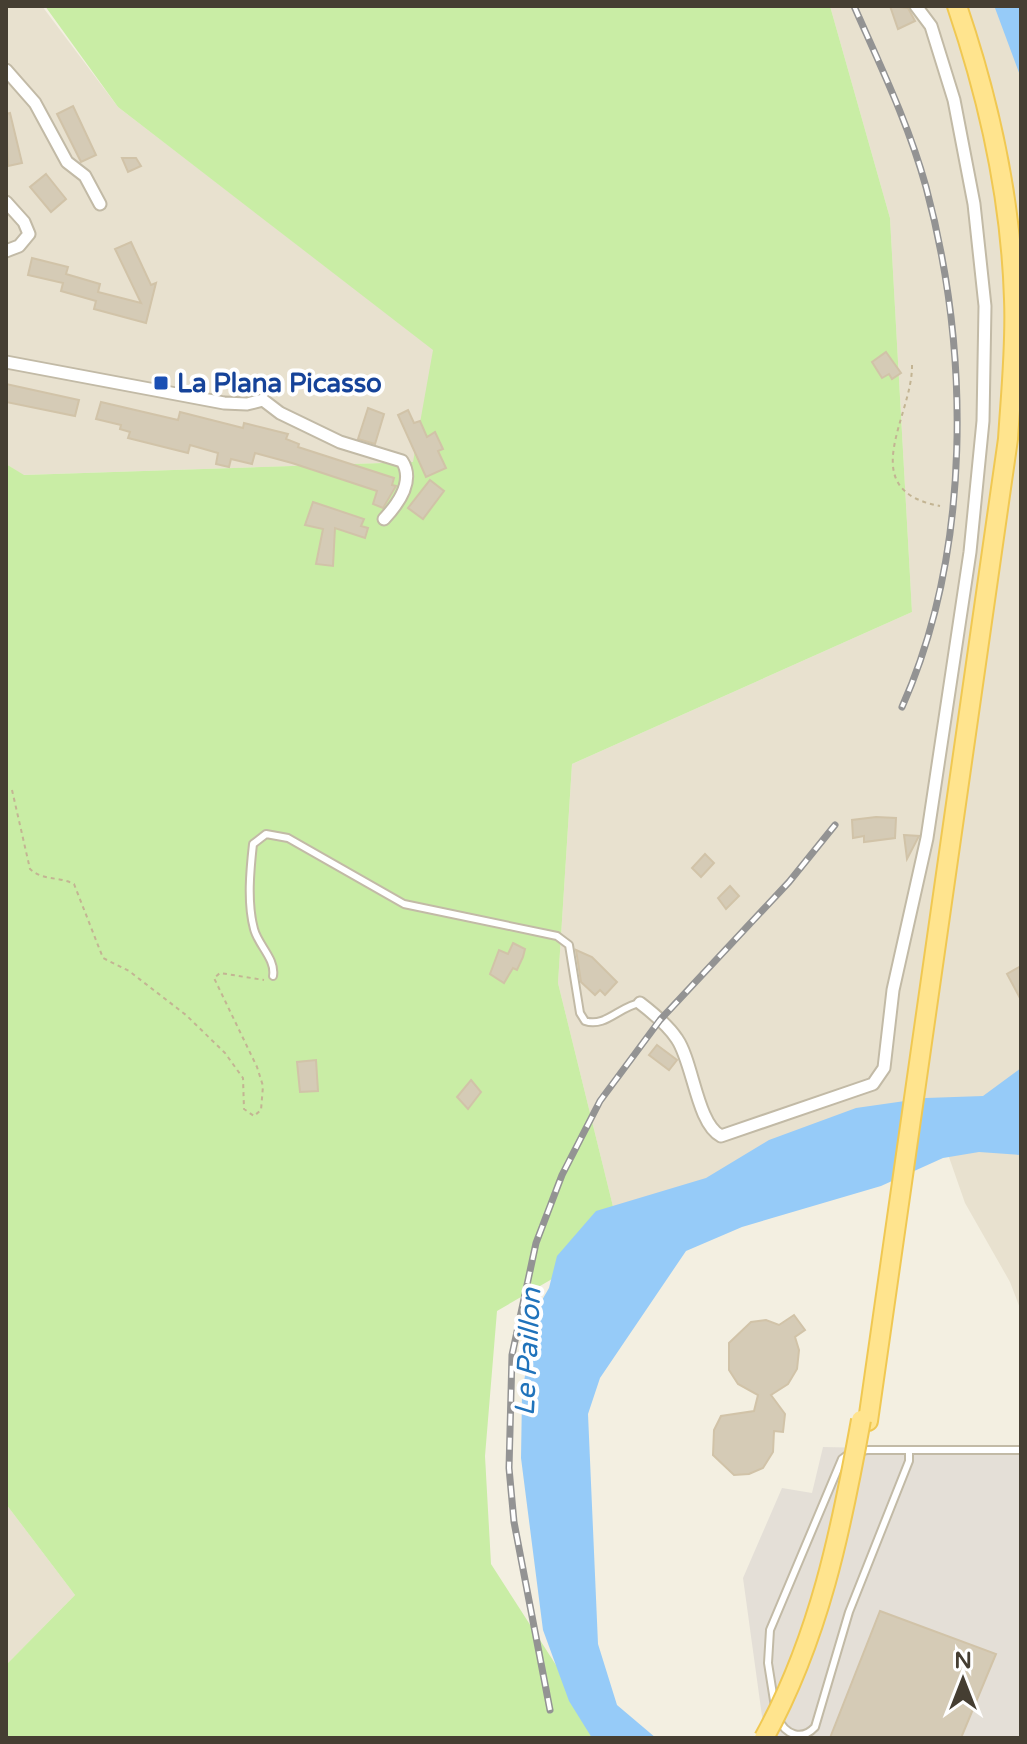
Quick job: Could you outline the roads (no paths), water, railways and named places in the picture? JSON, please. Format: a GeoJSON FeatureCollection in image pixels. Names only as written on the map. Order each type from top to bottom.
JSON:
{"type":"FeatureCollection","features":[{"type":"Feature","properties":{"kind":"main road"},"geometry":{"type":"LineString","coordinates":[[917,1050],[998,439],[1002,361],[1002,246],[976,102],[947,6]]}},
{"type":"Feature","properties":{"kind":"main road"},"geometry":{"type":"LineString","coordinates":[[773,1738],[811,1659],[830,1605],[847,1540],[1008,439],[1013,363],[1012,248],[985,101],[957,6]]}},
{"type":"Feature","properties":{"kind":"main road"},"geometry":{"type":"LineString","coordinates":[[764,1738],[804,1653],[823,1599],[864,1420]]}},
{"type":"Feature","properties":{"kind":"street"},"geometry":{"type":"LineString","coordinates":[[640,1003],[676,1037],[688,1061],[711,1128],[721,1136],[873,1084],[884,1068],[893,990],[927,838],[970,552],[983,421],[985,306],[972,190],[954,100],[938,47],[931,26],[916,6]]}},
{"type":"Feature","properties":{"kind":"street"},"geometry":{"type":"LineString","coordinates":[[6,70],[35,103],[67,162],[85,176],[100,204]]}},
{"type":"Feature","properties":{"kind":"street"},"geometry":{"type":"LineString","coordinates":[[6,202],[24,222],[29,234],[19,246],[6,251]]}},
{"type":"Feature","properties":{"kind":"street"},"geometry":{"type":"LineString","coordinates":[[6,362],[224,403],[247,404],[263,400],[280,413],[340,442],[402,461],[407,476],[405,484],[400,500],[384,519]]}},
{"type":"Feature","properties":{"kind":"lane"},"geometry":{"type":"LineString","coordinates":[[273,976],[273,967],[253,926],[251,908],[253,844],[266,834],[288,838],[404,904],[557,936],[569,945],[580,1013],[585,1021],[602,1022],[630,1005],[640,1003]]}},
{"type":"Feature","properties":{"kind":"lane"},"geometry":{"type":"LineString","coordinates":[[909,1451],[909,1461],[849,1612],[815,1727],[803,1735],[789,1733],[780,1723],[773,1697],[769,1635],[836,1467],[850,1453],[909,1451],[1021,1450]]}},
{"type":"Feature","properties":{"kind":"water"},"geometry":{"type":"Polygon","coordinates":[[[1021,6],[1021,78],[995,8],[1021,6]]]}},
{"type":"Feature","properties":{"kind":"water"},"geometry":{"type":"Polygon","coordinates":[[[1021,1068],[1021,1155],[979,1152],[943,1158],[881,1186],[742,1227],[686,1251],[600,1378],[588,1414],[598,1644],[617,1705],[656,1738],[592,1738],[569,1701],[543,1630],[521,1458],[522,1396],[534,1314],[549,1288],[557,1256],[596,1211],[706,1178],[769,1140],[856,1108],[926,1098],[983,1096],[1021,1068]]]}},
{"type":"Feature","properties":{"kind":"railway"},"geometry":{"type":"LineString","coordinates":[[854,6],[903,118],[926,187],[951,315],[956,382],[957,450],[952,517],[941,583],[925,646],[902,707]]}},
{"type":"Feature","properties":{"kind":"railway"},"geometry":{"type":"LineString","coordinates":[[550,1710],[514,1522],[509,1468],[512,1355],[536,1243],[562,1175],[600,1101],[660,1020],[789,882],[835,825]]}},
{"type":"Feature","properties":{"kind":"place","name":"La Plana Picasso"},"geometry":{"type":"Point","coordinates":[161,383]}},
{"type":"Feature","properties":{"kind":"water label","name":"Le Paillon"},"geometry":{"type":"Point","coordinates":[527,1352]}}]}
